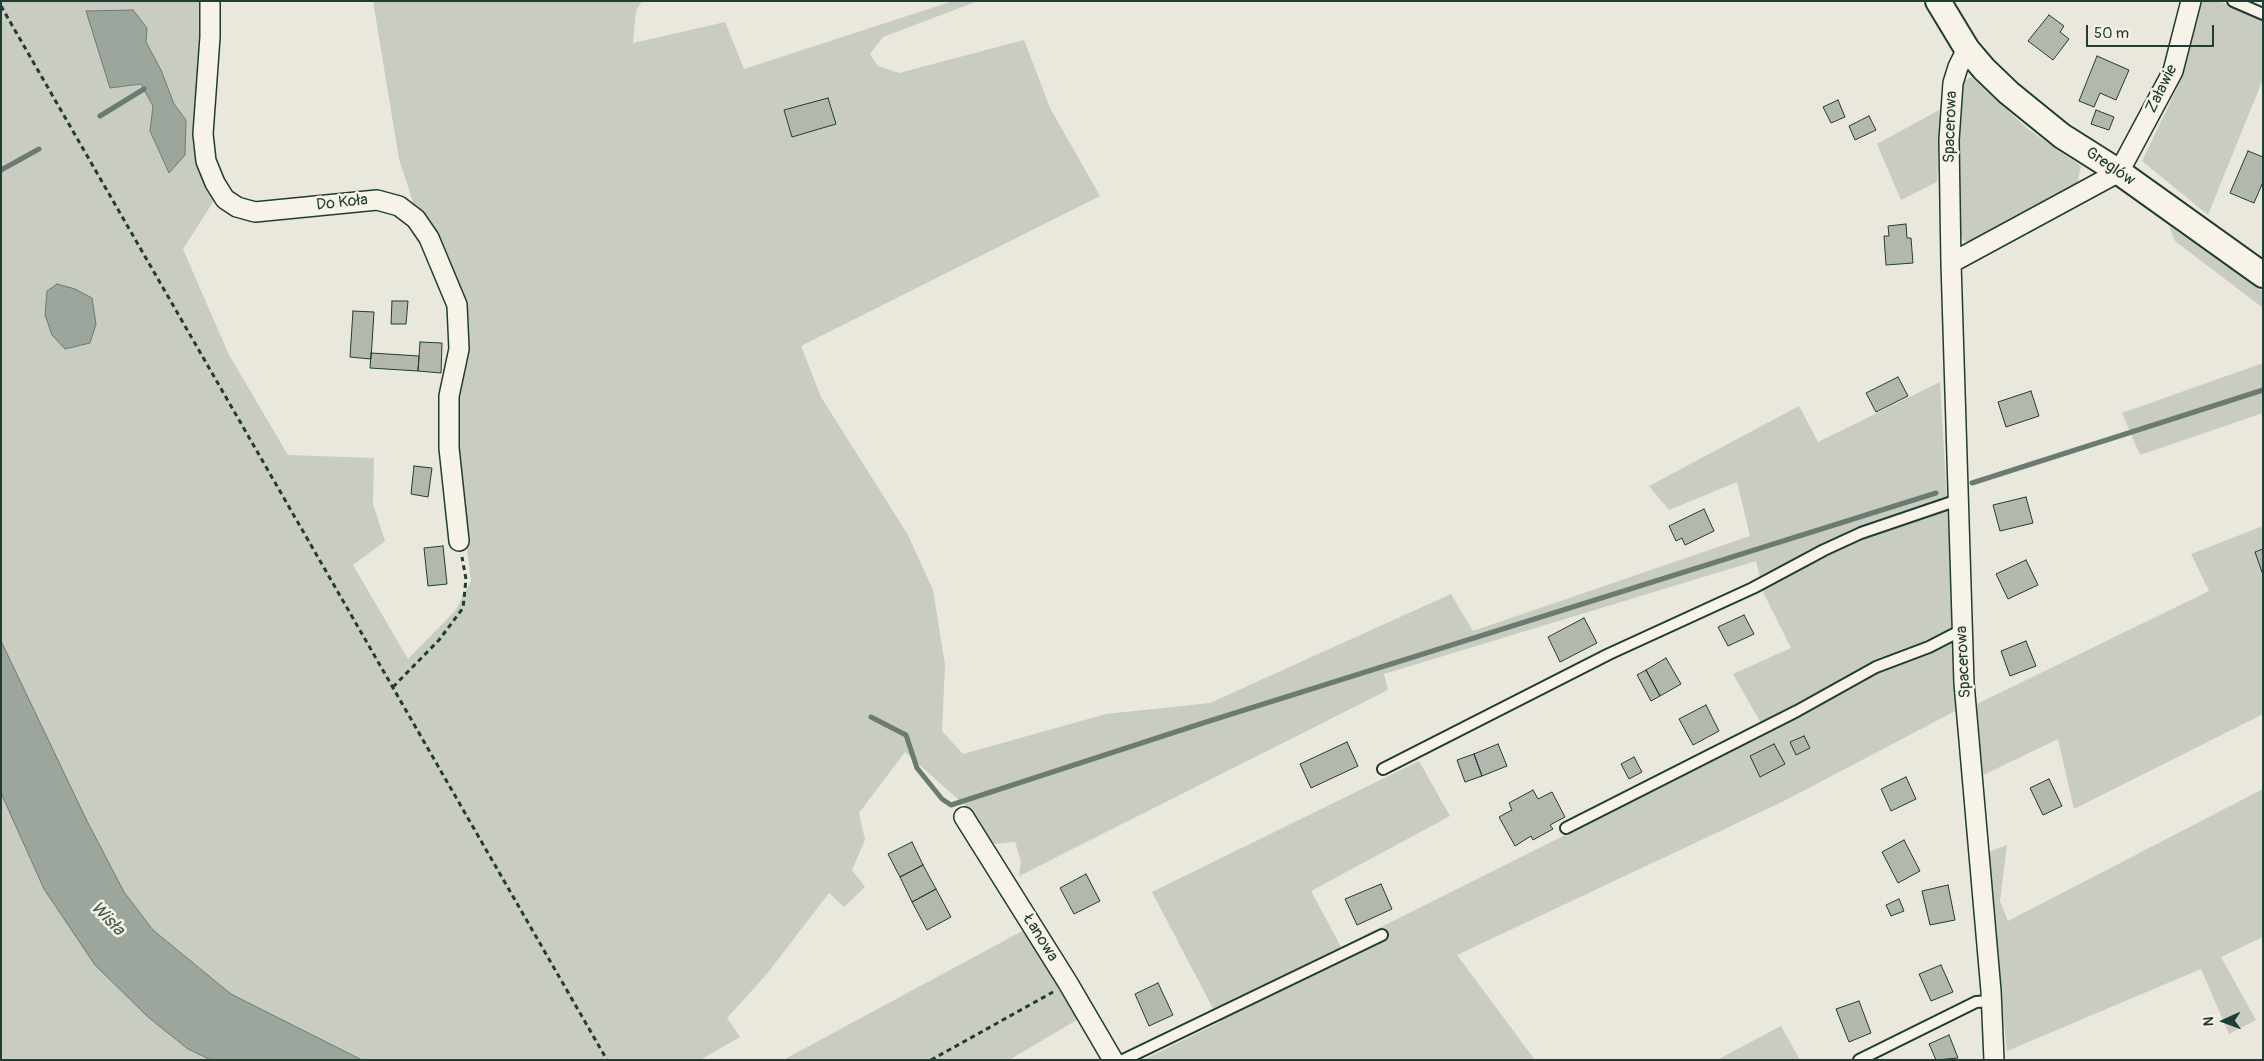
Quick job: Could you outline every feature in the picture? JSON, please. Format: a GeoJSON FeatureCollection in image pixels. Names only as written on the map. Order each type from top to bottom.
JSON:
{"type":"FeatureCollection","features":[{"type":"Feature","properties":{"kind":"street","name":"Do Koła"},"geometry":{"type":"LineString","coordinates":[[210,1],[210,36],[203,134],[206,161],[215,183],[225,199],[237,207],[255,212],[377,200],[399,206],[416,219],[429,238],[457,305],[459,349],[449,396],[449,439],[459,541]]}},
{"type":"Feature","properties":{"kind":"street"},"geometry":{"type":"LineString","coordinates":[[1938,1],[1967,49]]}},
{"type":"Feature","properties":{"kind":"street","name":"Załawie"},"geometry":{"type":"LineString","coordinates":[[2119,172],[2173,71],[2190,1]]}},
{"type":"Feature","properties":{"kind":"street","name":"Greglów"},"geometry":{"type":"LineString","coordinates":[[1967,49],[1984,69],[2009,93],[2062,136],[2119,172],[2263,276]]}},
{"type":"Feature","properties":{"kind":"street","name":"Spacerowa"},"geometry":{"type":"LineString","coordinates":[[1967,49],[1953,83],[1949,140],[1951,263],[1964,683],[1992,1001],[1994,1060]]}},
{"type":"Feature","properties":{"kind":"street"},"geometry":{"type":"LineString","coordinates":[[1951,263],[2119,172]]}},
{"type":"Feature","properties":{"kind":"street","name":"Łanowa"},"geometry":{"type":"LineString","coordinates":[[964,817],[1068,983],[1113,1060]]}},
{"type":"Feature","properties":{"kind":"lane"},"geometry":{"type":"LineString","coordinates":[[2233,1],[2263,14]]}},
{"type":"Feature","properties":{"kind":"lane"},"geometry":{"type":"LineString","coordinates":[[1383,769],[1610,654],[1753,588],[1860,533],[1958,500]]}},
{"type":"Feature","properties":{"kind":"lane"},"geometry":{"type":"LineString","coordinates":[[1566,828],[1797,711],[1876,667],[1929,647],[1962,630]]}},
{"type":"Feature","properties":{"kind":"lane"},"geometry":{"type":"LineString","coordinates":[[1123,1060],[1382,935]]}},
{"type":"Feature","properties":{"kind":"lane"},"geometry":{"type":"LineString","coordinates":[[1859,1060],[1976,1002],[1992,1001]]}},
{"type":"Feature","properties":{"kind":"path"},"geometry":{"type":"LineString","coordinates":[[1,6],[607,1060]]}},
{"type":"Feature","properties":{"kind":"path"},"geometry":{"type":"LineString","coordinates":[[393,687],[439,640],[463,608],[466,579],[459,541]]}},
{"type":"Feature","properties":{"kind":"path"},"geometry":{"type":"LineString","coordinates":[[932,1060],[1068,983]]}},
{"type":"Feature","properties":{"kind":"shaded area"},"geometry":{"type":"Polygon","coordinates":[[[1,1],[205,1],[215,199],[183,249],[229,355],[288,455],[374,458],[373,504],[385,541],[353,565],[408,659],[455,611],[471,581],[455,457],[456,399],[465,354],[437,238],[414,205],[399,159],[373,1],[642,1],[636,11],[633,43],[725,22],[744,69],[953,1],[978,1],[883,37],[870,54],[878,66],[899,73],[1024,40],[1050,108],[1100,196],[801,346],[821,397],[908,535],[933,590],[945,665],[942,731],[963,754],[1106,714],[1210,703],[1451,594],[1473,631],[1750,536],[1737,482],[1669,510],[1649,486],[1799,406],[1818,442],[1940,382],[1959,709],[1784,801],[1457,955],[1535,1060],[1143,1060],[1220,1022],[1152,892],[1419,761],[1450,816],[1311,891],[1341,947],[1767,734],[1733,674],[1791,648],[1764,594],[1756,561],[1384,674],[1388,690],[1019,876],[1021,861],[1015,842],[994,844],[969,809],[905,752],[859,813],[865,840],[852,870],[865,887],[844,907],[829,893],[766,975],[727,1018],[740,1037],[700,1060],[362,1060],[231,994],[153,930],[124,892],[87,821],[1,641],[1,1]],[[146,42],[141,84],[153,106],[150,131],[169,173],[186,120],[174,104],[161,70],[146,42]]]}},
{"type":"Feature","properties":{"kind":"shaded area"},"geometry":{"type":"Polygon","coordinates":[[[2201,1],[2219,1],[2263,20],[2263,79],[2208,215],[2142,161],[2177,88],[2201,1]]]}},
{"type":"Feature","properties":{"kind":"shaded area"},"geometry":{"type":"Polygon","coordinates":[[[1971,77],[2028,129],[2081,166],[2078,179],[2080,185],[1977,243],[1964,241],[1956,229],[1953,141],[1962,82],[1971,77]]]}},
{"type":"Feature","properties":{"kind":"shaded area"},"geometry":{"type":"Polygon","coordinates":[[[1941,109],[1937,182],[1901,200],[1877,144],[1941,109]]]}},
{"type":"Feature","properties":{"kind":"shaded area"},"geometry":{"type":"Polygon","coordinates":[[[2169,226],[2263,292],[2263,308],[2175,241],[2169,226]]]}},
{"type":"Feature","properties":{"kind":"shaded area"},"geometry":{"type":"Polygon","coordinates":[[[2263,363],[2263,413],[2140,455],[2122,413],[2263,363]]]}},
{"type":"Feature","properties":{"kind":"shaded area"},"geometry":{"type":"Polygon","coordinates":[[[2263,526],[2263,714],[2074,809],[2058,739],[1979,777],[1977,704],[2209,591],[2191,554],[2263,526]]]}},
{"type":"Feature","properties":{"kind":"shaded area"},"geometry":{"type":"Polygon","coordinates":[[[2263,789],[2263,937],[2221,957],[2256,1020],[2229,1034],[2201,969],[2007,1051],[1986,853],[2007,845],[2000,901],[2008,921],[2263,789]]]}},
{"type":"Feature","properties":{"kind":"shaded area"},"geometry":{"type":"Polygon","coordinates":[[[1,793],[44,889],[188,1049],[211,1060],[1,1060],[1,793]]]}},
{"type":"Feature","properties":{"kind":"shaded area"},"geometry":{"type":"Polygon","coordinates":[[[1026,929],[1080,1018],[1009,1060],[783,1060],[1026,929]]]}},
{"type":"Feature","properties":{"kind":"shaded area"},"geometry":{"type":"Polygon","coordinates":[[[1781,1026],[1800,1060],[1717,1060],[1781,1026]]]}},
{"type":"Feature","properties":{"kind":"water"},"geometry":{"type":"Polygon","coordinates":[[[133,10],[147,28],[146,42],[161,70],[174,104],[186,120],[185,155],[169,173],[150,131],[153,106],[141,84],[110,88],[86,11],[133,10]]]}},
{"type":"Feature","properties":{"kind":"water"},"geometry":{"type":"Polygon","coordinates":[[[57,284],[75,289],[92,298],[96,324],[90,343],[65,349],[52,335],[45,315],[47,291],[57,284]]]}},
{"type":"Feature","properties":{"kind":"water","name":"Wisła"},"geometry":{"type":"Polygon","coordinates":[[[1,641],[87,821],[124,892],[153,930],[231,994],[362,1060],[211,1060],[188,1049],[148,1017],[95,965],[44,889],[1,793],[1,641]]]}},
{"type":"Feature","properties":{"kind":"building"},"geometry":{"type":"Polygon","coordinates":[[[2049,15],[2064,26],[2060,32],[2069,39],[2053,60],[2028,41],[2049,15]]]}},
{"type":"Feature","properties":{"kind":"building"},"geometry":{"type":"Polygon","coordinates":[[[2097,56],[2129,70],[2116,100],[2100,93],[2094,107],[2079,101],[2097,56]]]}},
{"type":"Feature","properties":{"kind":"building"},"geometry":{"type":"Polygon","coordinates":[[[828,98],[836,124],[792,137],[784,110],[828,98]]]}},
{"type":"Feature","properties":{"kind":"building"},"geometry":{"type":"Polygon","coordinates":[[[1838,100],[1845,117],[1831,123],[1823,107],[1838,100]]]}},
{"type":"Feature","properties":{"kind":"building"},"geometry":{"type":"Polygon","coordinates":[[[2096,110],[2114,117],[2109,130],[2091,124],[2096,110]]]}},
{"type":"Feature","properties":{"kind":"building"},"geometry":{"type":"Polygon","coordinates":[[[1869,116],[1876,130],[1855,140],[1849,126],[1869,116]]]}},
{"type":"Feature","properties":{"kind":"building"},"geometry":{"type":"Polygon","coordinates":[[[2248,151],[2263,157],[2263,182],[2254,203],[2230,193],[2248,151]]]}},
{"type":"Feature","properties":{"kind":"building"},"geometry":{"type":"Polygon","coordinates":[[[1906,224],[1907,238],[1911,238],[1913,263],[1886,265],[1884,236],[1889,236],[1888,226],[1906,224]]]}},
{"type":"Feature","properties":{"kind":"building"},"geometry":{"type":"Polygon","coordinates":[[[392,301],[408,301],[406,324],[391,324],[392,301]]]}},
{"type":"Feature","properties":{"kind":"building"},"geometry":{"type":"Polygon","coordinates":[[[353,311],[374,312],[371,359],[350,357],[353,311]]]}},
{"type":"Feature","properties":{"kind":"building"},"geometry":{"type":"Polygon","coordinates":[[[420,342],[442,343],[441,373],[418,371],[420,342]]]}},
{"type":"Feature","properties":{"kind":"building"},"geometry":{"type":"Polygon","coordinates":[[[371,353],[419,356],[418,371],[370,368],[371,353]]]}},
{"type":"Feature","properties":{"kind":"building"},"geometry":{"type":"Polygon","coordinates":[[[1898,377],[1908,396],[1876,412],[1866,393],[1898,377]]]}},
{"type":"Feature","properties":{"kind":"building"},"geometry":{"type":"Polygon","coordinates":[[[2031,391],[2039,416],[2006,427],[1998,402],[2031,391]]]}},
{"type":"Feature","properties":{"kind":"building"},"geometry":{"type":"Polygon","coordinates":[[[414,466],[432,468],[428,497],[411,494],[414,466]]]}},
{"type":"Feature","properties":{"kind":"building"},"geometry":{"type":"Polygon","coordinates":[[[2026,497],[2033,523],[2000,531],[1993,505],[2026,497]]]}},
{"type":"Feature","properties":{"kind":"building"},"geometry":{"type":"Polygon","coordinates":[[[1704,509],[1714,531],[1685,545],[1682,538],[1676,541],[1669,526],[1704,509]]]}},
{"type":"Feature","properties":{"kind":"building"},"geometry":{"type":"Polygon","coordinates":[[[443,546],[447,584],[428,586],[424,548],[443,546]]]}},
{"type":"Feature","properties":{"kind":"building"},"geometry":{"type":"Polygon","coordinates":[[[2263,549],[2263,575],[2255,552],[2263,549]]]}},
{"type":"Feature","properties":{"kind":"building"},"geometry":{"type":"Polygon","coordinates":[[[2026,560],[2038,585],[2008,599],[1996,574],[2026,560]]]}},
{"type":"Feature","properties":{"kind":"building"},"geometry":{"type":"Polygon","coordinates":[[[1744,615],[1754,634],[1728,646],[1718,627],[1744,615]]]}},
{"type":"Feature","properties":{"kind":"building"},"geometry":{"type":"Polygon","coordinates":[[[1584,618],[1597,643],[1560,662],[1548,637],[1584,618]]]}},
{"type":"Feature","properties":{"kind":"building"},"geometry":{"type":"Polygon","coordinates":[[[2026,641],[2036,666],[2010,676],[2001,651],[2026,641]]]}},
{"type":"Feature","properties":{"kind":"building"},"geometry":{"type":"Polygon","coordinates":[[[1666,658],[1681,684],[1660,696],[1646,670],[1666,658]]]}},
{"type":"Feature","properties":{"kind":"building"},"geometry":{"type":"Polygon","coordinates":[[[1646,670],[1660,696],[1651,701],[1637,675],[1646,670]]]}},
{"type":"Feature","properties":{"kind":"building"},"geometry":{"type":"Polygon","coordinates":[[[1706,705],[1719,731],[1693,745],[1679,719],[1706,705]]]}},
{"type":"Feature","properties":{"kind":"building"},"geometry":{"type":"Polygon","coordinates":[[[1804,736],[1810,748],[1796,755],[1790,742],[1804,736]]]}},
{"type":"Feature","properties":{"kind":"building"},"geometry":{"type":"Polygon","coordinates":[[[1347,742],[1358,766],[1311,788],[1300,764],[1347,742]]]}},
{"type":"Feature","properties":{"kind":"building"},"geometry":{"type":"Polygon","coordinates":[[[1498,744],[1507,766],[1482,776],[1474,754],[1498,744]]]}},
{"type":"Feature","properties":{"kind":"building"},"geometry":{"type":"Polygon","coordinates":[[[1774,744],[1785,764],[1760,777],[1750,756],[1774,744]]]}},
{"type":"Feature","properties":{"kind":"building"},"geometry":{"type":"Polygon","coordinates":[[[1474,754],[1482,776],[1465,782],[1457,760],[1474,754]]]}},
{"type":"Feature","properties":{"kind":"building"},"geometry":{"type":"Polygon","coordinates":[[[1634,757],[1642,772],[1629,779],[1621,764],[1634,757]]]}},
{"type":"Feature","properties":{"kind":"building"},"geometry":{"type":"Polygon","coordinates":[[[1906,777],[1916,799],[1891,811],[1881,789],[1906,777]]]}},
{"type":"Feature","properties":{"kind":"building"},"geometry":{"type":"Polygon","coordinates":[[[2049,779],[2062,806],[2043,815],[2030,788],[2049,779]]]}},
{"type":"Feature","properties":{"kind":"building"},"geometry":{"type":"Polygon","coordinates":[[[1533,790],[1538,799],[1552,792],[1565,817],[1550,825],[1553,829],[1533,840],[1531,836],[1515,846],[1499,817],[1512,810],[1509,803],[1533,790]]]}},
{"type":"Feature","properties":{"kind":"building"},"geometry":{"type":"Polygon","coordinates":[[[1904,840],[1920,871],[1898,883],[1882,852],[1904,840]]]}},
{"type":"Feature","properties":{"kind":"building"},"geometry":{"type":"Polygon","coordinates":[[[912,842],[923,865],[900,877],[888,854],[912,842]]]}},
{"type":"Feature","properties":{"kind":"building"},"geometry":{"type":"Polygon","coordinates":[[[923,865],[936,889],[912,902],[900,877],[923,865]]]}},
{"type":"Feature","properties":{"kind":"building"},"geometry":{"type":"Polygon","coordinates":[[[1086,874],[1100,901],[1074,914],[1060,888],[1086,874]]]}},
{"type":"Feature","properties":{"kind":"building"},"geometry":{"type":"Polygon","coordinates":[[[1381,884],[1392,909],[1357,925],[1345,899],[1381,884]]]}},
{"type":"Feature","properties":{"kind":"building"},"geometry":{"type":"Polygon","coordinates":[[[1948,885],[1955,920],[1930,925],[1922,891],[1948,885]]]}},
{"type":"Feature","properties":{"kind":"building"},"geometry":{"type":"Polygon","coordinates":[[[936,889],[951,917],[927,930],[912,902],[936,889]]]}},
{"type":"Feature","properties":{"kind":"building"},"geometry":{"type":"Polygon","coordinates":[[[1899,899],[1904,911],[1891,916],[1886,905],[1899,899]]]}},
{"type":"Feature","properties":{"kind":"building"},"geometry":{"type":"Polygon","coordinates":[[[1941,965],[1953,992],[1931,1001],[1919,974],[1941,965]]]}},
{"type":"Feature","properties":{"kind":"building"},"geometry":{"type":"Polygon","coordinates":[[[1158,983],[1173,1015],[1149,1026],[1135,994],[1158,983]]]}},
{"type":"Feature","properties":{"kind":"building"},"geometry":{"type":"Polygon","coordinates":[[[1859,1001],[1871,1033],[1849,1042],[1836,1009],[1859,1001]]]}},
{"type":"Feature","properties":{"kind":"building"},"geometry":{"type":"Polygon","coordinates":[[[1949,1035],[1958,1058],[1936,1060],[1929,1044],[1949,1035]]]}},
{"type":"Feature","properties":{"kind":"waterway"},"geometry":{"type":"LineString","coordinates":[[100,116],[144,89]]}},
{"type":"Feature","properties":{"kind":"waterway"},"geometry":{"type":"LineString","coordinates":[[1,170],[39,149]]}},
{"type":"Feature","properties":{"kind":"waterway"},"geometry":{"type":"LineString","coordinates":[[1972,483],[2263,390]]}},
{"type":"Feature","properties":{"kind":"waterway"},"geometry":{"type":"LineString","coordinates":[[871,717],[906,735],[917,768],[942,799],[951,805],[1203,723],[1936,493]]}}]}
